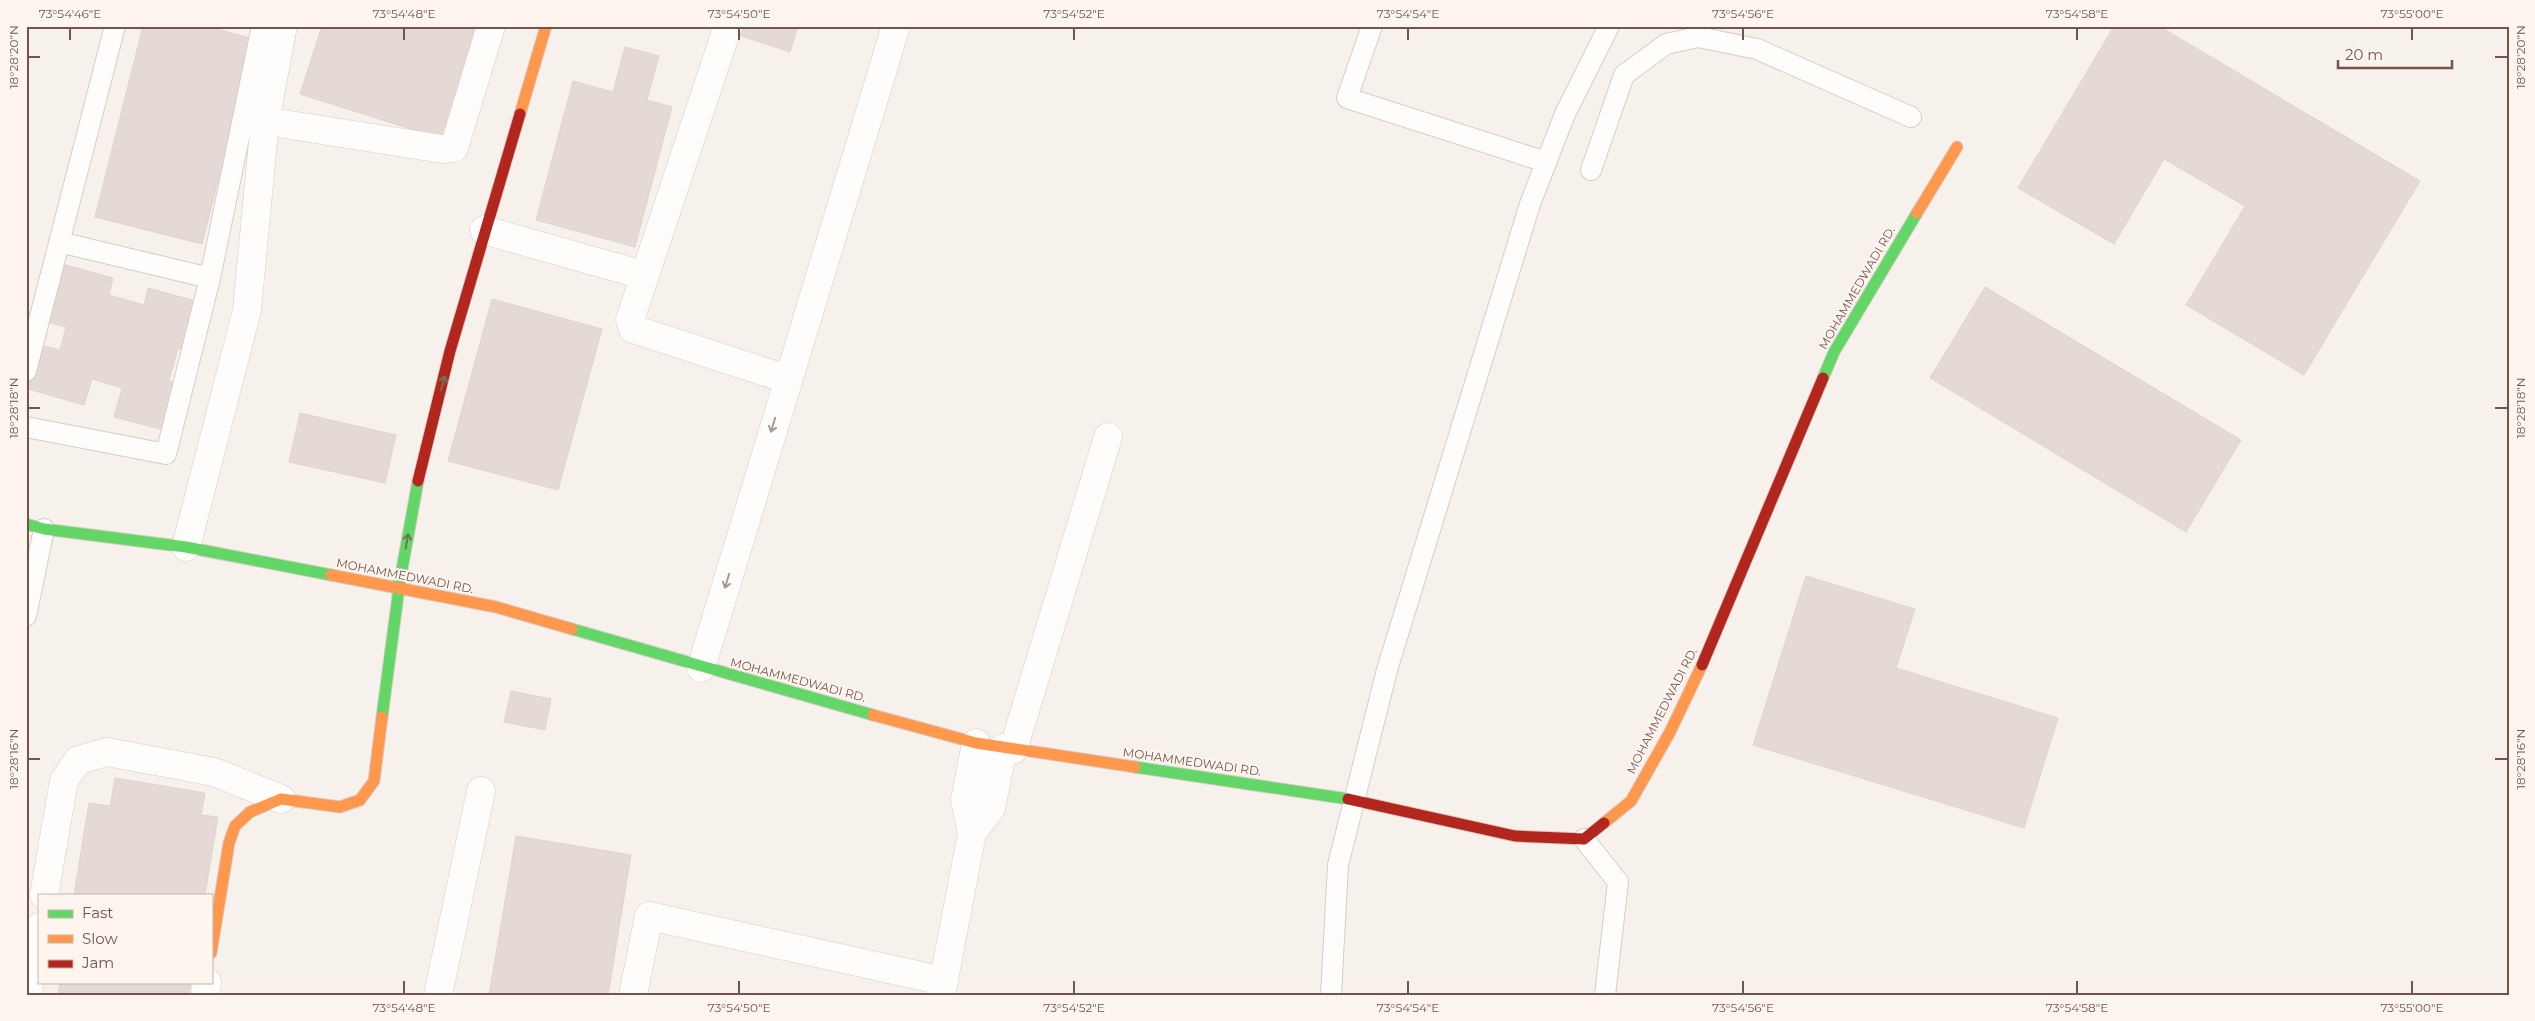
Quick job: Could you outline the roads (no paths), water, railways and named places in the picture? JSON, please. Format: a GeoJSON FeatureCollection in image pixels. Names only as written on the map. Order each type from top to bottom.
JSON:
{"type":"FeatureCollection","features":[{"type":"Feature","properties":{"kind":"street"},"geometry":{"type":"LineString","coordinates":[[264,121],[442,149],[454,148],[491,26]]}},
{"type":"Feature","properties":{"kind":"street"},"geometry":{"type":"LineString","coordinates":[[44,894],[64,781],[78,760],[107,752],[214,772],[281,799],[340,807],[360,800],[374,781],[398,589],[422,461],[484,230],[546,26]]}},
{"type":"Feature","properties":{"kind":"street"},"geometry":{"type":"LineString","coordinates":[[728,26],[643,275],[630,320],[633,329],[787,379]]}},
{"type":"Feature","properties":{"kind":"street"},"geometry":{"type":"LineString","coordinates":[[700,668],[896,26]]}},
{"type":"Feature","properties":{"kind":"street"},"geometry":{"type":"LineString","coordinates":[[186,547],[247,310],[264,121],[265,27]]}},
{"type":"Feature","properties":{"kind":"street","name":"MOHAMMEDWADI RD."},"geometry":{"type":"LineString","coordinates":[[35,527],[186,547],[496,607],[700,668],[976,743],[1353,800],[1515,836],[1584,839],[1631,802],[1670,732],[1716,634],[1834,352],[1957,147]]}},
{"type":"Feature","properties":{"kind":"street"},"geometry":{"type":"LineString","coordinates":[[484,230],[643,275]]}},
{"type":"Feature","properties":{"kind":"street"},"geometry":{"type":"LineString","coordinates":[[972,833],[991,808],[1008,749],[1108,437]]}},
{"type":"Feature","properties":{"kind":"street"},"geometry":{"type":"LineString","coordinates":[[633,995],[649,916],[942,988],[972,833],[965,800],[976,743]]}},
{"type":"Feature","properties":{"kind":"street"},"geometry":{"type":"LineString","coordinates":[[438,995],[481,791]]}},
{"type":"Feature","properties":{"kind":"street"},"geometry":{"type":"LineString","coordinates":[[212,947],[229,843],[235,826],[250,812],[281,799]]}},
{"type":"Feature","properties":{"kind":"street"},"geometry":{"type":"LineString","coordinates":[[27,995],[38,932]]}},
{"type":"Feature","properties":{"kind":"lane"},"geometry":{"type":"LineString","coordinates":[[26,371],[115,26]]}},
{"type":"Feature","properties":{"kind":"lane"},"geometry":{"type":"LineString","coordinates":[[1372,26],[1347,98],[1546,162]]}},
{"type":"Feature","properties":{"kind":"lane"},"geometry":{"type":"LineString","coordinates":[[1331,995],[1338,865],[1390,660],[1527,213],[1565,114],[1609,26]]}},
{"type":"Feature","properties":{"kind":"lane"},"geometry":{"type":"LineString","coordinates":[[26,428],[166,454],[210,278],[265,27]]}},
{"type":"Feature","properties":{"kind":"lane"},"geometry":{"type":"LineString","coordinates":[[1591,170],[1624,75],[1666,44],[1700,31],[1757,49],[1911,117]]}},
{"type":"Feature","properties":{"kind":"lane"},"geometry":{"type":"LineString","coordinates":[[59,242],[210,278]]}},
{"type":"Feature","properties":{"kind":"lane"},"geometry":{"type":"LineString","coordinates":[[26,616],[35,527]]}},
{"type":"Feature","properties":{"kind":"lane"},"geometry":{"type":"LineString","coordinates":[[1584,839],[1618,882],[1605,995]]}}]}
